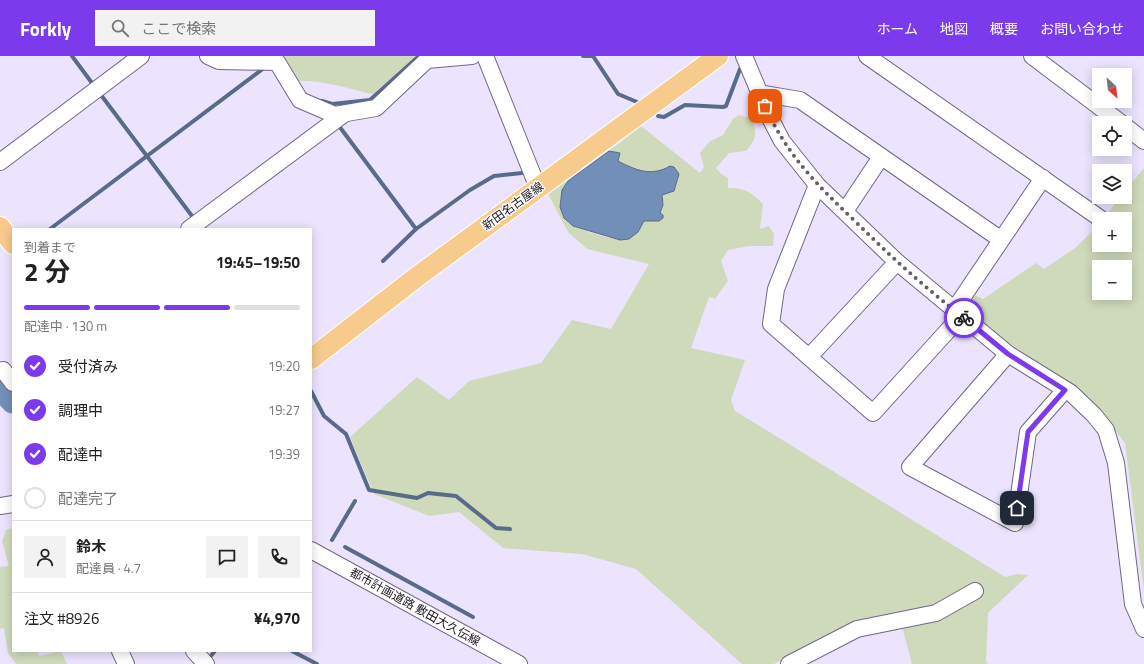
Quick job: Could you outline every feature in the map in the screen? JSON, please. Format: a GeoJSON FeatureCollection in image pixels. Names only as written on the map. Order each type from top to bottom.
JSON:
{"type":"FeatureCollection","features":[{"type":"Feature","properties":{"kind":"main road","name":"新田名古屋線"},"geometry":{"type":"LineString","coordinates":[[312,358],[418,276],[718,56]]}},
{"type":"Feature","properties":{"kind":"main road"},"geometry":{"type":"LineString","coordinates":[[0,227],[12,243]]}},
{"type":"Feature","properties":{"kind":"street"},"geometry":{"type":"LineString","coordinates":[[0,162],[141,56]]}},
{"type":"Feature","properties":{"kind":"street"},"geometry":{"type":"LineString","coordinates":[[208,56],[219,61],[277,62],[300,100],[335,115],[376,108],[427,60],[472,56]]}},
{"type":"Feature","properties":{"kind":"street"},"geometry":{"type":"LineString","coordinates":[[485,56],[538,188]]}},
{"type":"Feature","properties":{"kind":"street"},"geometry":{"type":"LineString","coordinates":[[744,56],[759,93],[782,140],[817,185],[897,262],[1008,354],[1065,390],[1094,415],[1106,430],[1116,463],[1133,604],[1144,629]]}},
{"type":"Feature","properties":{"kind":"street"},"geometry":{"type":"LineString","coordinates":[[867,56],[1092,212]]}},
{"type":"Feature","properties":{"kind":"street"},"geometry":{"type":"LineString","coordinates":[[1032,56],[1112,116]]}},
{"type":"Feature","properties":{"kind":"street"},"geometry":{"type":"LineString","coordinates":[[759,93],[800,100],[1000,239]]}},
{"type":"Feature","properties":{"kind":"street"},"geometry":{"type":"LineString","coordinates":[[190,228],[344,114]]}},
{"type":"Feature","properties":{"kind":"street"},"geometry":{"type":"LineString","coordinates":[[1132,132],[1144,141]]}},
{"type":"Feature","properties":{"kind":"street"},"geometry":{"type":"LineString","coordinates":[[845,211],[881,157]]}},
{"type":"Feature","properties":{"kind":"street"},"geometry":{"type":"LineString","coordinates":[[817,185],[776,288],[771,324],[873,413],[958,313],[1000,239],[1042,178]]}},
{"type":"Feature","properties":{"kind":"street"},"geometry":{"type":"LineString","coordinates":[[809,357],[897,262]]}},
{"type":"Feature","properties":{"kind":"street"},"geometry":{"type":"LineString","coordinates":[[1008,354],[910,467],[1015,523],[1028,432],[1065,390]]}},
{"type":"Feature","properties":{"kind":"street"},"geometry":{"type":"LineString","coordinates":[[5,368],[12,381]]}},
{"type":"Feature","properties":{"kind":"street"},"geometry":{"type":"LineString","coordinates":[[0,506],[12,504]]}},
{"type":"Feature","properties":{"kind":"street","name":"都市計画道路 敷田大久伝線"},"geometry":{"type":"LineString","coordinates":[[312,551],[497,658],[519,664]]}},
{"type":"Feature","properties":{"kind":"street"},"geometry":{"type":"LineString","coordinates":[[789,664],[857,629],[936,613],[975,591]]}},
{"type":"Feature","properties":{"kind":"street"},"geometry":{"type":"LineString","coordinates":[[120,652],[126,664]]}},
{"type":"Feature","properties":{"kind":"street"},"geometry":{"type":"LineString","coordinates":[[195,652],[206,664]]}},
{"type":"Feature","properties":{"kind":"green space"},"geometry":{"type":"Polygon","coordinates":[[[283,56],[416,56],[373,94],[327,83],[299,81],[283,56]]]}},
{"type":"Feature","properties":{"kind":"green space"},"geometry":{"type":"Polygon","coordinates":[[[739,115],[750,118],[755,131],[754,139],[746,151],[729,153],[716,168],[720,173],[728,178],[728,188],[743,190],[755,196],[763,204],[760,229],[769,226],[774,234],[773,246],[749,246],[728,250],[721,261],[728,281],[715,299],[709,297],[691,348],[745,360],[731,400],[735,411],[1005,577],[1017,574],[1028,575],[988,613],[986,662],[988,664],[912,664],[902,627],[936,608],[804,649],[774,664],[742,664],[636,569],[582,554],[503,548],[459,512],[429,516],[374,494],[350,437],[417,377],[449,400],[469,381],[541,363],[572,320],[611,329],[649,264],[587,249],[568,232],[547,192],[567,178],[568,181],[562,190],[568,223],[588,232],[615,239],[623,240],[631,238],[638,232],[644,221],[659,221],[663,205],[662,195],[674,190],[661,172],[635,170],[618,161],[620,153],[609,151],[641,126],[700,173],[704,167],[700,153],[709,142],[723,135],[733,119],[739,115]]]}},
{"type":"Feature","properties":{"kind":"green space"},"geometry":{"type":"Polygon","coordinates":[[[1144,168],[1144,591],[1125,443],[1089,397],[991,331],[965,306],[973,294],[983,299],[1036,263],[1044,269],[1075,248],[1092,232],[1092,252],[1132,252],[1132,212],[1108,212],[1115,204],[1132,204],[1132,183],[1144,168]]]}},
{"type":"Feature","properties":{"kind":"green space"},"geometry":{"type":"Polygon","coordinates":[[[12,528],[12,652],[37,652],[39,656],[61,652],[67,664],[16,664],[8,653],[4,628],[0,629],[0,567],[9,566],[2,541],[6,530],[12,528]]]}},
{"type":"Feature","properties":{"kind":"water"},"geometry":{"type":"Polygon","coordinates":[[[609,151],[620,153],[618,161],[637,169],[650,172],[670,166],[674,167],[679,174],[674,191],[662,195],[663,205],[660,213],[663,215],[663,218],[659,221],[644,221],[638,232],[629,239],[620,240],[573,226],[564,218],[560,207],[562,190],[568,181],[609,151]]]}},
{"type":"Feature","properties":{"kind":"waterway"},"geometry":{"type":"LineString","coordinates":[[72,56],[92,83]]}},
{"type":"Feature","properties":{"kind":"waterway"},"geometry":{"type":"LineString","coordinates":[[322,101],[332,104],[370,100],[419,56]]}},
{"type":"Feature","properties":{"kind":"waterway"},"geometry":{"type":"LineString","coordinates":[[583,56],[593,56],[618,94],[637,102]]}},
{"type":"Feature","properties":{"kind":"waterway"},"geometry":{"type":"LineString","coordinates":[[51,228],[264,68]]}},
{"type":"Feature","properties":{"kind":"waterway"},"geometry":{"type":"LineString","coordinates":[[658,116],[664,117],[685,105],[726,106],[740,69]]}},
{"type":"Feature","properties":{"kind":"waterway"},"geometry":{"type":"LineString","coordinates":[[101,95],[192,216]]}},
{"type":"Feature","properties":{"kind":"waterway"},"geometry":{"type":"LineString","coordinates":[[339,126],[416,229]]}},
{"type":"Feature","properties":{"kind":"waterway"},"geometry":{"type":"LineString","coordinates":[[383,261],[416,229],[470,190],[494,176],[522,173]]}},
{"type":"Feature","properties":{"kind":"waterway"},"geometry":{"type":"LineString","coordinates":[[0,387],[12,400]]}},
{"type":"Feature","properties":{"kind":"waterway"},"geometry":{"type":"LineString","coordinates":[[312,393],[324,416],[346,434],[369,490],[417,498],[428,493],[456,496],[496,528],[510,529]]}},
{"type":"Feature","properties":{"kind":"waterway"},"geometry":{"type":"LineString","coordinates":[[332,540],[355,501]]}},
{"type":"Feature","properties":{"kind":"waterway"},"geometry":{"type":"LineString","coordinates":[[345,547],[473,617]]}},
{"type":"Feature","properties":{"kind":"waterway"},"geometry":{"type":"LineString","coordinates":[[209,658],[214,652]]}},
{"type":"Feature","properties":{"kind":"waterway"},"geometry":{"type":"LineString","coordinates":[[294,652],[317,664]]}},
{"type":"Feature","properties":{"kind":"way so far"},"geometry":{"type":"LineString","coordinates":[[765,106],[782,140],[803,169],[817,185],[897,262],[964,318]]}},
{"type":"Feature","properties":{"kind":"route"},"geometry":{"type":"LineString","coordinates":[[964,318],[1008,354],[1065,390],[1028,432],[1017,508]]}}]}
